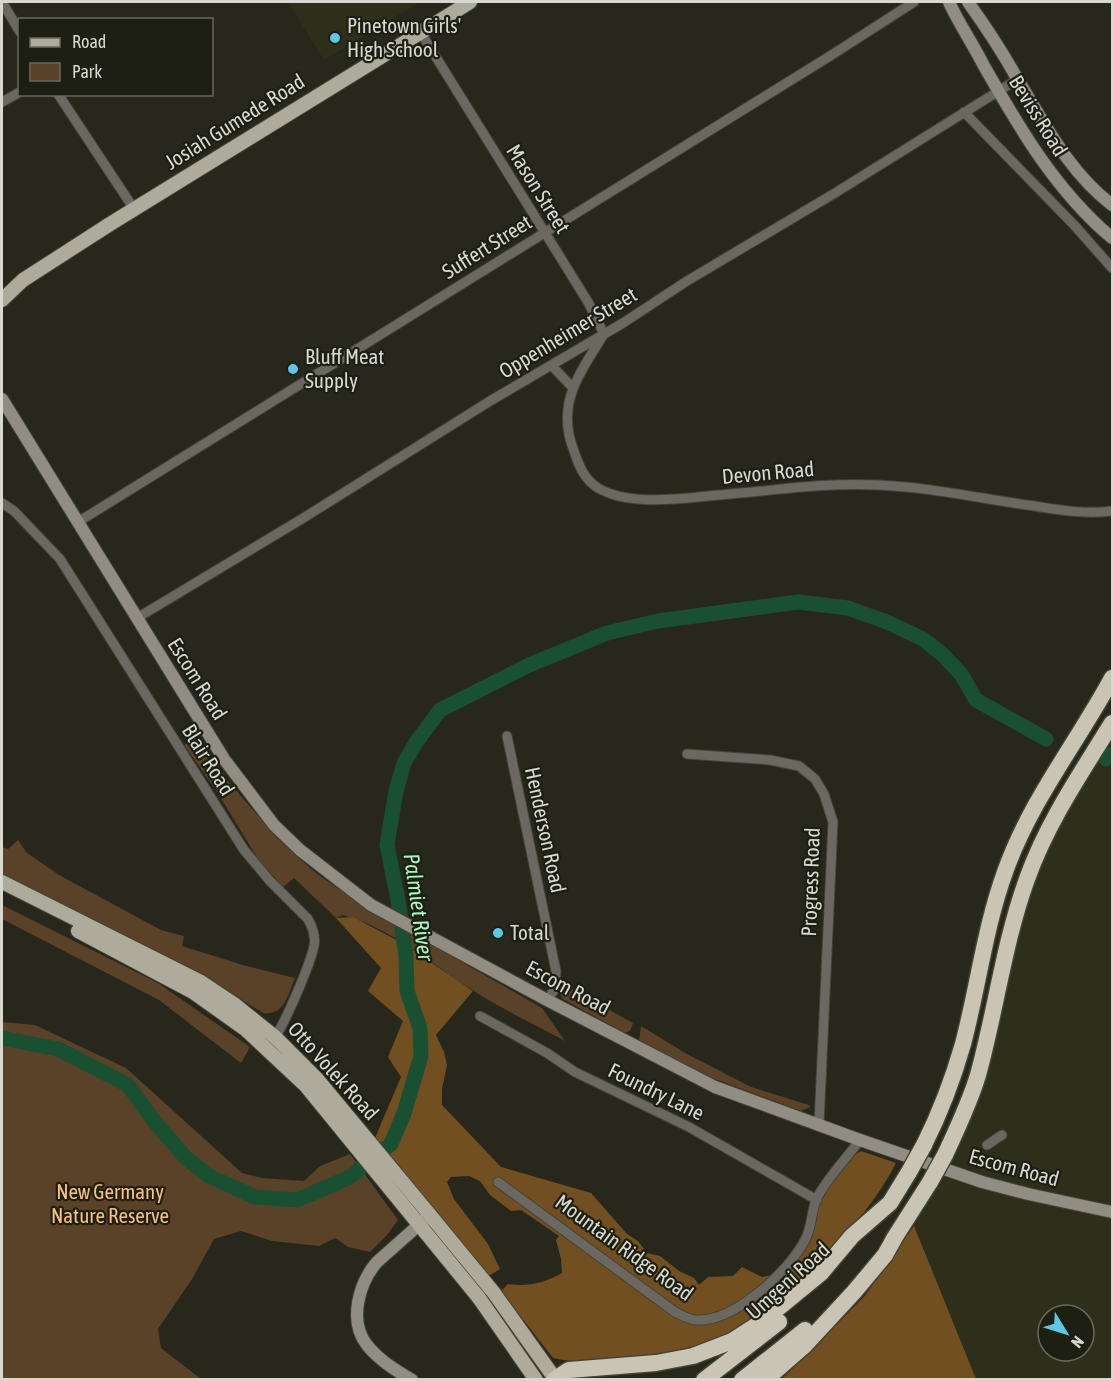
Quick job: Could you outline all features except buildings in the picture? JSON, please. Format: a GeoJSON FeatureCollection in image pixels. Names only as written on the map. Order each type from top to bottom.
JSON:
{"type":"FeatureCollection","features":[{"type":"Feature","properties":{"kind":"highway"},"geometry":{"type":"LineString","coordinates":[[555,1379],[569,1370],[656,1363],[693,1356],[732,1341],[760,1323],[805,1287],[821,1273],[852,1236],[890,1203],[924,1145],[943,1103],[963,1044],[997,896],[1023,827],[1039,797],[1113,678]]}},
{"type":"Feature","properties":{"kind":"highway"},"geometry":{"type":"LineString","coordinates":[[765,1380],[828,1322],[885,1255],[945,1155],[964,1115],[978,1077],[1017,909],[1026,880],[1050,825],[1113,723]]}},
{"type":"Feature","properties":{"kind":"highway","name":"Umgeni Road"},"geometry":{"type":"LineString","coordinates":[[704,1380],[771,1329],[820,1287],[864,1239],[890,1203]]}},
{"type":"Feature","properties":{"kind":"highway"},"geometry":{"type":"LineString","coordinates":[[742,1380],[829,1310],[895,1237]]}},
{"type":"Feature","properties":{"kind":"main road","name":"Josiah Gumede Road"},"geometry":{"type":"LineString","coordinates":[[2,300],[23,280],[134,209],[470,2]]}},
{"type":"Feature","properties":{"kind":"main road","name":"Josiah Gumede Road"},"geometry":{"type":"LineString","coordinates":[[2,286],[23,280]]}},
{"type":"Feature","properties":{"kind":"main road","name":"Otto Volek Road"},"geometry":{"type":"LineString","coordinates":[[2,882],[201,982],[234,1004],[383,1169],[430,1215],[494,1293],[555,1379]]}},
{"type":"Feature","properties":{"kind":"main road","name":"Otto Volek Road"},"geometry":{"type":"LineString","coordinates":[[2,892],[194,992],[245,1029],[270,1042]]}},
{"type":"Feature","properties":{"kind":"main road","name":"Otto Volek Road"},"geometry":{"type":"LineString","coordinates":[[383,1169],[418,1225],[478,1298],[536,1380]]}},
{"type":"Feature","properties":{"kind":"street"},"geometry":{"type":"LineString","coordinates":[[2,2],[18,29]]}},
{"type":"Feature","properties":{"kind":"street","name":"Suffert Street"},"geometry":{"type":"LineString","coordinates":[[78,522],[914,2]]}},
{"type":"Feature","properties":{"kind":"street","name":"Beviss Road"},"geometry":{"type":"LineString","coordinates":[[948,2],[997,90],[1042,162],[1062,188],[1113,238]]}},
{"type":"Feature","properties":{"kind":"street","name":"Beviss Road"},"geometry":{"type":"LineString","coordinates":[[968,2],[1062,153],[1088,184],[1113,205]]}},
{"type":"Feature","properties":{"kind":"street","name":"Mason Street"},"geometry":{"type":"LineString","coordinates":[[421,33],[543,233],[588,302],[604,334]]}},
{"type":"Feature","properties":{"kind":"street","name":"Oppenheimer Street"},"geometry":{"type":"LineString","coordinates":[[137,618],[1018,79]]}},
{"type":"Feature","properties":{"kind":"street"},"geometry":{"type":"LineString","coordinates":[[2,102],[18,93]]}},
{"type":"Feature","properties":{"kind":"street"},"geometry":{"type":"LineString","coordinates":[[59,96],[134,209]]}},
{"type":"Feature","properties":{"kind":"street"},"geometry":{"type":"LineString","coordinates":[[964,112],[1113,268]]}},
{"type":"Feature","properties":{"kind":"street","name":"Devon Road"},"geometry":{"type":"LineString","coordinates":[[604,334],[573,388],[568,406],[567,426],[572,448],[583,475],[598,488],[613,494],[635,499],[680,498],[828,486],[877,485],[915,488],[1071,512],[1113,511]]}},
{"type":"Feature","properties":{"kind":"street"},"geometry":{"type":"LineString","coordinates":[[552,366],[573,388]]}},
{"type":"Feature","properties":{"kind":"street","name":"Escom Road"},"geometry":{"type":"LineString","coordinates":[[2,399],[224,759],[274,825],[300,850],[371,904],[547,1000],[715,1087],[860,1140],[1001,1187],[1113,1212]]}},
{"type":"Feature","properties":{"kind":"street","name":"Blair Road"},"geometry":{"type":"LineString","coordinates":[[2,503],[14,511],[60,559],[244,850],[270,881],[308,919],[312,927],[314,945],[309,961],[270,1042]]}},
{"type":"Feature","properties":{"kind":"street","name":"Henderson Road"},"geometry":{"type":"LineString","coordinates":[[507,736],[556,971],[555,989],[547,1000]]}},
{"type":"Feature","properties":{"kind":"street","name":"Progress Road"},"geometry":{"type":"LineString","coordinates":[[687,754],[770,760],[799,766],[815,778],[824,794],[833,822],[819,1124]]}},
{"type":"Feature","properties":{"kind":"street","name":"Foundry Lane"},"geometry":{"type":"LineString","coordinates":[[480,1016],[547,1053],[575,1072],[689,1127],[817,1200]]}},
{"type":"Feature","properties":{"kind":"street"},"geometry":{"type":"LineString","coordinates":[[987,1145],[1002,1135]]}},
{"type":"Feature","properties":{"kind":"street","name":"Mountain Ridge Road"},"geometry":{"type":"LineString","coordinates":[[498,1182],[675,1312],[694,1320],[701,1320],[735,1309],[751,1299],[788,1264],[804,1242],[813,1220],[817,1200],[860,1140]]}},
{"type":"Feature","properties":{"kind":"street"},"geometry":{"type":"LineString","coordinates":[[411,1380],[382,1360],[366,1343],[359,1328],[357,1307],[370,1270],[430,1215]]}},
{"type":"Feature","properties":{"kind":"shaded area","name":"Pinetown Girls' High School"},"geometry":{"type":"Polygon","coordinates":[[[288,2],[420,2],[324,60],[288,2]]]}},
{"type":"Feature","properties":{"kind":"shaded area"},"geometry":{"type":"Polygon","coordinates":[[[1112,724],[1112,1379],[767,1380],[855,1292],[964,1115],[1027,880],[1112,724]]]}},
{"type":"Feature","properties":{"kind":"shaded area"},"geometry":{"type":"Polygon","coordinates":[[[353,917],[404,944],[473,991],[436,1035],[447,1065],[442,1089],[442,1105],[501,1167],[591,1193],[647,1253],[660,1256],[679,1271],[694,1278],[699,1285],[708,1277],[733,1276],[742,1267],[762,1277],[778,1274],[805,1242],[814,1209],[841,1164],[861,1151],[896,1163],[872,1202],[827,1254],[794,1285],[738,1329],[697,1346],[655,1355],[590,1361],[553,1358],[501,1291],[508,1284],[536,1283],[562,1273],[556,1240],[559,1236],[521,1210],[511,1211],[490,1195],[480,1181],[469,1176],[451,1177],[447,1182],[454,1199],[488,1244],[500,1269],[487,1277],[375,1138],[401,1077],[388,1057],[403,1021],[368,991],[381,968],[336,918],[353,917]]]}},
{"type":"Feature","properties":{"kind":"shaded area"},"geometry":{"type":"Polygon","coordinates":[[[914,1226],[976,1379],[781,1380],[864,1297],[914,1226]]]}},
{"type":"Feature","properties":{"kind":"green space"},"geometry":{"type":"Polygon","coordinates":[[[199,736],[228,781],[278,839],[317,874],[364,906],[542,1008],[565,1041],[482,996],[394,937],[343,915],[336,918],[294,878],[283,887],[258,859],[216,790],[184,745],[199,736]]]}},
{"type":"Feature","properties":{"kind":"green space"},"geometry":{"type":"Polygon","coordinates":[[[18,840],[26,852],[59,875],[161,930],[184,936],[182,946],[295,978],[285,1003],[276,1011],[263,1013],[177,962],[5,875],[2,873],[2,847],[8,849],[18,840]]]}},
{"type":"Feature","properties":{"kind":"green space"},"geometry":{"type":"Polygon","coordinates":[[[2,905],[158,983],[250,1047],[241,1063],[159,1000],[2,919],[2,905]]]}},
{"type":"Feature","properties":{"kind":"green space"},"geometry":{"type":"Polygon","coordinates":[[[566,986],[633,1023],[630,1031],[625,1033],[563,999],[560,994],[561,988],[566,986]]]}},
{"type":"Feature","properties":{"kind":"green space","name":"New Germany Nature Reserve"},"geometry":{"type":"Polygon","coordinates":[[[2,1022],[35,1025],[126,1068],[242,1173],[262,1178],[304,1181],[320,1166],[350,1154],[398,1220],[370,1252],[348,1247],[335,1238],[319,1246],[272,1241],[241,1231],[214,1239],[192,1279],[158,1329],[161,1348],[201,1379],[2,1379],[2,1022]]]}},
{"type":"Feature","properties":{"kind":"green space"},"geometry":{"type":"Polygon","coordinates":[[[641,1026],[687,1054],[751,1087],[810,1107],[801,1111],[707,1076],[639,1041],[641,1026]]]}},
{"type":"Feature","properties":{"kind":"waterway","name":"Palmiet River"},"geometry":{"type":"LineString","coordinates":[[2,1038],[58,1049],[128,1085],[154,1121],[186,1158],[209,1176],[255,1197],[297,1200],[350,1177],[391,1144],[404,1113],[421,1056],[420,1028],[407,991],[406,956],[387,845],[396,791],[404,763],[440,710],[529,665],[607,633],[658,621],[798,602],[848,608],[887,622],[923,639],[942,654],[961,674],[976,700],[1046,739]]}},
{"type":"Feature","properties":{"kind":"waterway","name":"Palmiet River"},"geometry":{"type":"LineString","coordinates":[[1106,759],[1112,754]]}},
{"type":"Feature","properties":{"kind":"place","name":"Pinetown Girls' High School"},"geometry":{"type":"Point","coordinates":[335,38]}},
{"type":"Feature","properties":{"kind":"place","name":"Bluff Meat Supply"},"geometry":{"type":"Point","coordinates":[293,369]}},
{"type":"Feature","properties":{"kind":"place","name":"Total"},"geometry":{"type":"Point","coordinates":[498,933]}}]}
